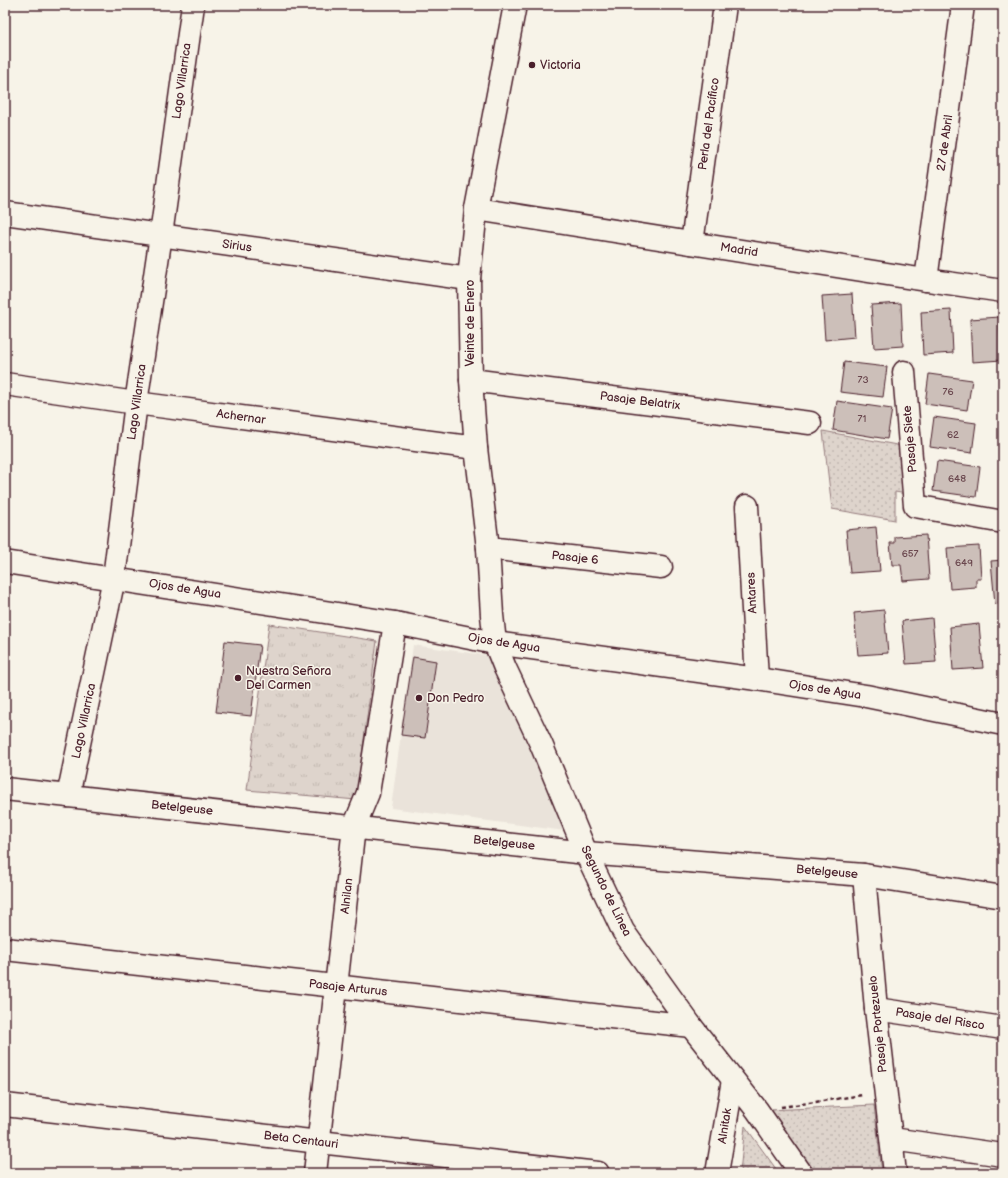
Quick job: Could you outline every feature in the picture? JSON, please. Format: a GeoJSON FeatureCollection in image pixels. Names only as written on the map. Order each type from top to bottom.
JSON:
{"type":"FeatureCollection","features":[{"type":"Feature","properties":{"kind":"street","name":"Lago Villarrica"},"geometry":{"type":"LineString","coordinates":[[68,796],[114,578],[136,403],[161,235],[192,5]]}},
{"type":"Feature","properties":{"kind":"street","name":"Veinte de Enero"},"geometry":{"type":"LineString","coordinates":[[495,644],[488,548],[476,448],[470,380],[469,279],[476,209],[515,5]]}},
{"type":"Feature","properties":{"kind":"street","name":"Perla del Pacífico"},"geometry":{"type":"LineString","coordinates":[[692,243],[725,5]]}},
{"type":"Feature","properties":{"kind":"street","name":"27 de Abril"},"geometry":{"type":"LineString","coordinates":[[926,280],[963,5]]}},
{"type":"Feature","properties":{"kind":"street","name":"Madrid"},"geometry":{"type":"LineString","coordinates":[[476,209],[1003,291]]}},
{"type":"Feature","properties":{"kind":"street","name":"Sirius"},"geometry":{"type":"LineString","coordinates":[[5,213],[469,279]]}},
{"type":"Feature","properties":{"kind":"street","name":"Pasaje Siete"},"geometry":{"type":"LineString","coordinates":[[904,372],[915,506],[1003,522]]}},
{"type":"Feature","properties":{"kind":"street","name":"Pasaje Belatrix"},"geometry":{"type":"LineString","coordinates":[[470,380],[810,422]]}},
{"type":"Feature","properties":{"kind":"street","name":"Achernar"},"geometry":{"type":"LineString","coordinates":[[5,384],[476,448]]}},
{"type":"Feature","properties":{"kind":"street","name":"Antares"},"geometry":{"type":"LineString","coordinates":[[747,506],[756,680]]}},
{"type":"Feature","properties":{"kind":"street","name":"Pasaje 6"},"geometry":{"type":"LineString","coordinates":[[488,548],[661,567]]}},
{"type":"Feature","properties":{"kind":"street","name":"Ojos de Agua"},"geometry":{"type":"LineString","coordinates":[[5,562],[395,623],[495,644],[866,696],[1003,724]]}},
{"type":"Feature","properties":{"kind":"street","name":"Alnilan"},"geometry":{"type":"LineString","coordinates":[[315,1173],[354,827],[368,793],[395,623]]}},
{"type":"Feature","properties":{"kind":"street","name":"Segundo de Línea"},"geometry":{"type":"LineString","coordinates":[[495,644],[541,744],[586,853],[623,931],[690,1026],[757,1110],[801,1173]]}},
{"type":"Feature","properties":{"kind":"street","name":"Betelgeuse"},"geometry":{"type":"LineString","coordinates":[[5,789],[586,853],[864,875],[1003,897]]}},
{"type":"Feature","properties":{"kind":"street","name":"Pasaje Portezuelo"},"geometry":{"type":"LineString","coordinates":[[864,875],[876,1009],[895,1173]]}},
{"type":"Feature","properties":{"kind":"street","name":"Pasaje Arturus"},"geometry":{"type":"LineString","coordinates":[[5,949],[690,1026]]}},
{"type":"Feature","properties":{"kind":"street","name":"Pasaje del Risco"},"geometry":{"type":"LineString","coordinates":[[876,1009],[1003,1028]]}},
{"type":"Feature","properties":{"kind":"street","name":"Alnitak"},"geometry":{"type":"LineString","coordinates":[[717,1173],[733,1080]]}},
{"type":"Feature","properties":{"kind":"street","name":"Beta Centauri"},"geometry":{"type":"LineString","coordinates":[[5,1105],[598,1173]]}},
{"type":"Feature","properties":{"kind":"street"},"geometry":{"type":"LineString","coordinates":[[892,1139],[1003,1155]]}},
{"type":"Feature","properties":{"kind":"path"},"geometry":{"type":"LineString","coordinates":[[757,1110],[886,1092]]}},
{"type":"Feature","properties":{"kind":"shaded area"},"geometry":{"type":"Polygon","coordinates":[[[413,645],[492,656],[565,831],[391,808],[413,645]]]}},
{"type":"Feature","properties":{"kind":"green space"},"geometry":{"type":"Polygon","coordinates":[[[823,431],[902,446],[907,494],[895,492],[895,520],[832,509],[823,431]]]}},
{"type":"Feature","properties":{"kind":"green space"},"geometry":{"type":"Polygon","coordinates":[[[269,624],[377,641],[356,800],[247,790],[269,624]]]}},
{"type":"Feature","properties":{"kind":"green space"},"geometry":{"type":"Polygon","coordinates":[[[874,1105],[882,1173],[811,1173],[770,1110],[874,1105]]]}},
{"type":"Feature","properties":{"kind":"green space"},"geometry":{"type":"Polygon","coordinates":[[[745,1126],[779,1173],[740,1172],[745,1126]]]}},
{"type":"Feature","properties":{"kind":"building"},"geometry":{"type":"Polygon","coordinates":[[[852,294],[855,337],[825,340],[822,296],[852,294]]]}},
{"type":"Feature","properties":{"kind":"building"},"geometry":{"type":"Polygon","coordinates":[[[901,303],[903,346],[874,348],[871,305],[901,303]]]}},
{"type":"Feature","properties":{"kind":"building"},"geometry":{"type":"Polygon","coordinates":[[[951,310],[953,353],[923,355],[921,312],[951,310]]]}},
{"type":"Feature","properties":{"kind":"building"},"geometry":{"type":"Polygon","coordinates":[[[999,317],[1002,360],[972,362],[970,319],[999,317]]]}},
{"type":"Feature","properties":{"kind":"building"},"geometry":{"type":"Polygon","coordinates":[[[844,362],[887,367],[883,397],[840,392],[844,362]]]}},
{"type":"Feature","properties":{"kind":"building"},"geometry":{"type":"Polygon","coordinates":[[[929,374],[972,380],[967,410],[925,404],[929,374]]]}},
{"type":"Feature","properties":{"kind":"building"},"geometry":{"type":"Polygon","coordinates":[[[837,401],[892,409],[887,439],[833,430],[837,401]]]}},
{"type":"Feature","properties":{"kind":"building"},"geometry":{"type":"Polygon","coordinates":[[[934,417],[976,423],[972,453],[930,447],[934,417]]]}},
{"type":"Feature","properties":{"kind":"building"},"geometry":{"type":"Polygon","coordinates":[[[937,461],[980,467],[976,497],[933,491],[937,461]]]}},
{"type":"Feature","properties":{"kind":"building"},"geometry":{"type":"Polygon","coordinates":[[[876,527],[880,571],[850,573],[846,530],[876,527]]]}},
{"type":"Feature","properties":{"kind":"building"},"geometry":{"type":"Polygon","coordinates":[[[926,535],[929,579],[903,581],[901,565],[892,565],[890,543],[895,543],[895,537],[926,535]]]}},
{"type":"Feature","properties":{"kind":"building"},"geometry":{"type":"Polygon","coordinates":[[[979,546],[981,579],[976,579],[976,587],[950,589],[947,548],[979,546]]]}},
{"type":"Feature","properties":{"kind":"building"},"geometry":{"type":"Polygon","coordinates":[[[1003,560],[1003,603],[995,604],[991,561],[1003,560]]]}},
{"type":"Feature","properties":{"kind":"building"},"geometry":{"type":"Polygon","coordinates":[[[884,610],[888,653],[858,655],[854,613],[884,610]]]}},
{"type":"Feature","properties":{"kind":"building"},"geometry":{"type":"Polygon","coordinates":[[[932,618],[936,662],[906,664],[902,621],[932,618]]]}},
{"type":"Feature","properties":{"kind":"building"},"geometry":{"type":"Polygon","coordinates":[[[979,624],[983,668],[953,670],[950,627],[979,624]]]}},
{"type":"Feature","properties":{"kind":"building"},"geometry":{"type":"Polygon","coordinates":[[[1001,638],[1003,638],[1003,665],[1001,638]]]}},
{"type":"Feature","properties":{"kind":"building","name":"Nuestra Señora Del Carmen"},"geometry":{"type":"Polygon","coordinates":[[[225,641],[260,645],[251,716],[216,712],[225,641]]]}},
{"type":"Feature","properties":{"kind":"building","name":"Don Pedro"},"geometry":{"type":"Polygon","coordinates":[[[413,657],[436,661],[425,738],[401,735],[413,657]]]}},
{"type":"Feature","properties":{"kind":"place","name":"Victoria"},"geometry":{"type":"Point","coordinates":[532,65]}},
{"type":"Feature","properties":{"kind":"place","name":"Nuestra Señora Del Carmen"},"geometry":{"type":"Point","coordinates":[238,678]}},
{"type":"Feature","properties":{"kind":"place","name":"Don Pedro"},"geometry":{"type":"Point","coordinates":[419,698]}}]}
